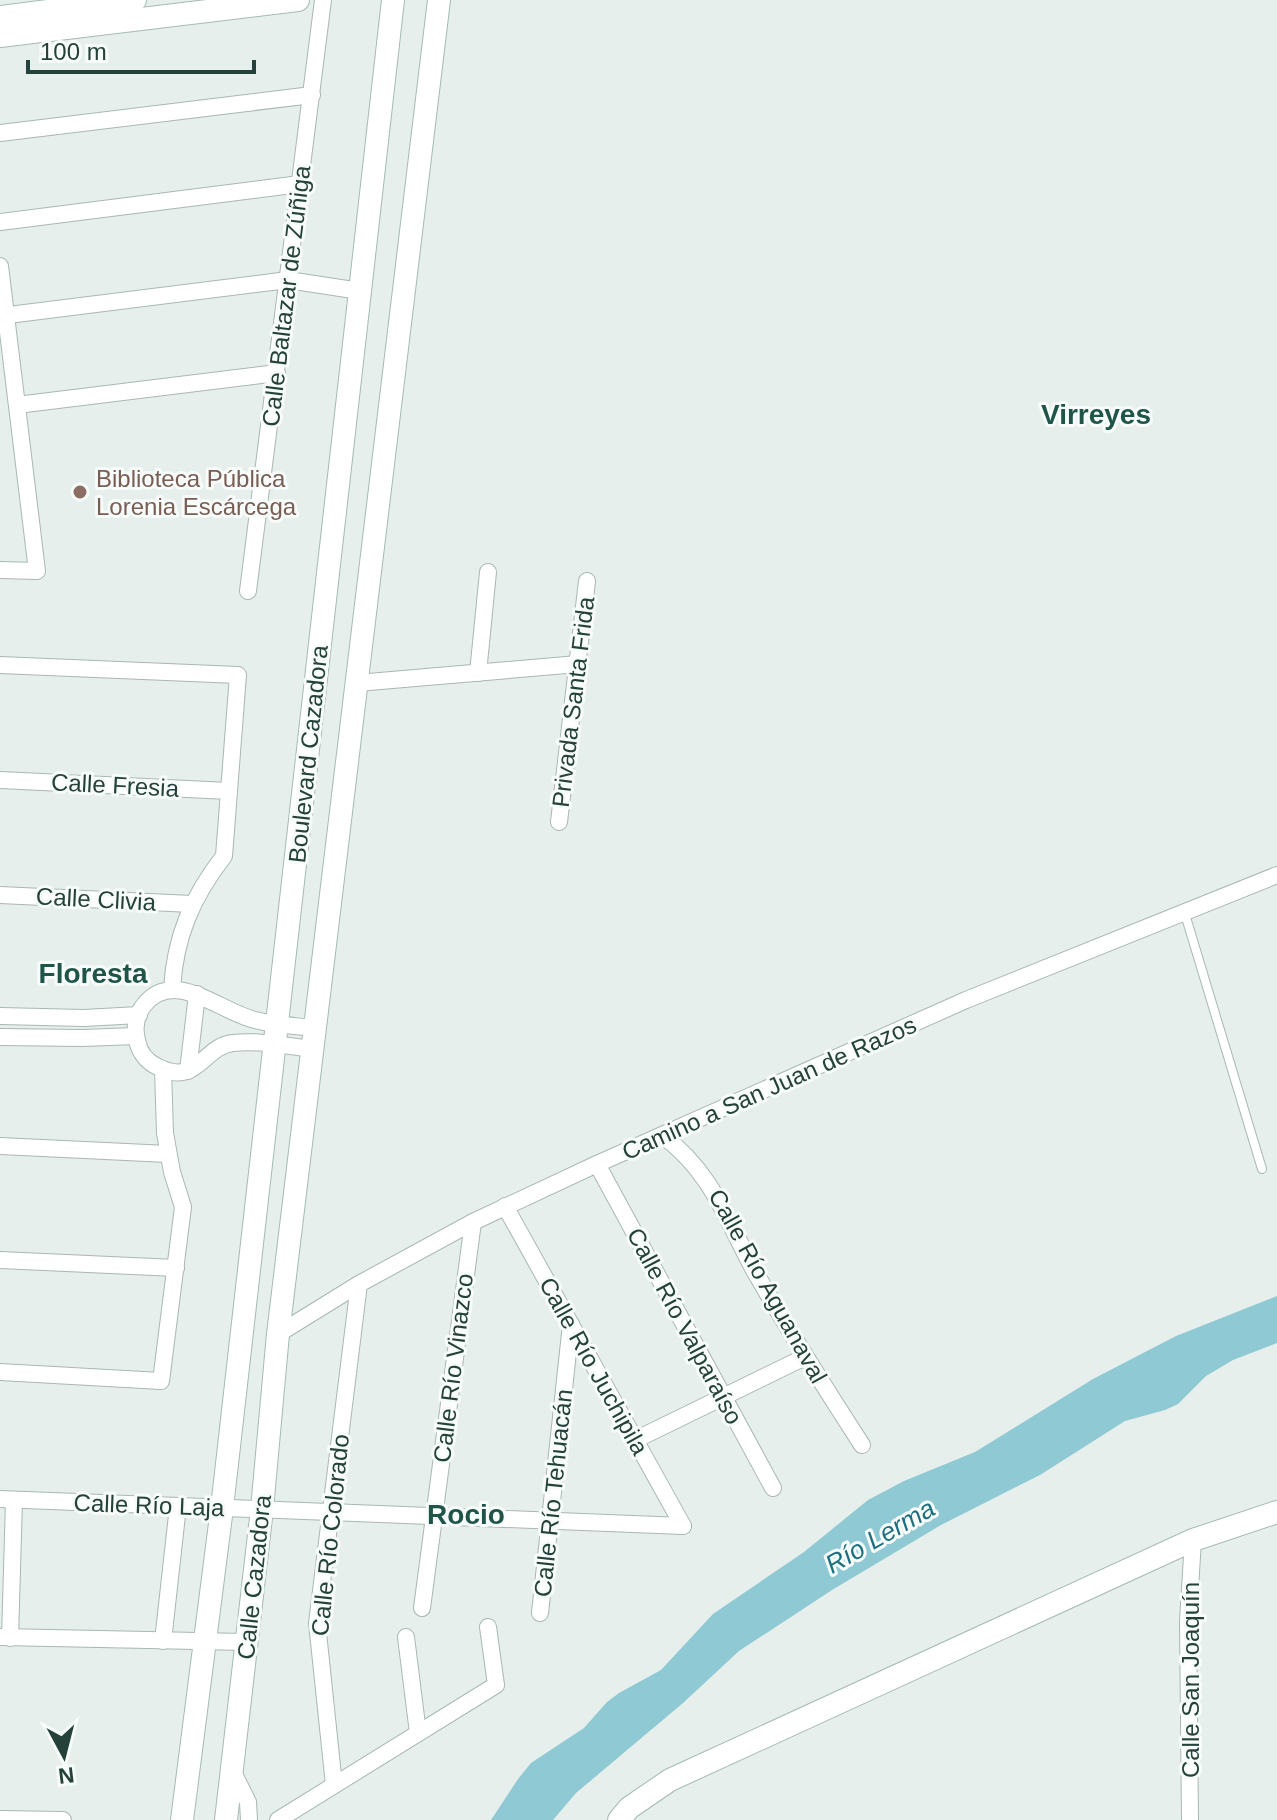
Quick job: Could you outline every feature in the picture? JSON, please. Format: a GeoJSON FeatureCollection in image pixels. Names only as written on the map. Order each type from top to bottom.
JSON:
{"type":"FeatureCollection","features":[{"type":"Feature","properties":{"kind":"street"},"geometry":{"type":"LineString","coordinates":[[0,17],[40,6],[135,0]]}},
{"type":"Feature","properties":{"kind":"street"},"geometry":{"type":"LineString","coordinates":[[0,36],[298,0]]}},
{"type":"Feature","properties":{"kind":"street","name":"Calle Baltazar de Zúñiga"},"geometry":{"type":"LineString","coordinates":[[248,591],[323,0]]}},
{"type":"Feature","properties":{"kind":"street","name":"Boulevard Cazadora"},"geometry":{"type":"LineString","coordinates":[[222,1508],[393,0]]}},
{"type":"Feature","properties":{"kind":"street","name":"Boulevard Cazadora"},"geometry":{"type":"LineString","coordinates":[[278,1334],[439,0]]}},
{"type":"Feature","properties":{"kind":"street"},"geometry":{"type":"LineString","coordinates":[[0,133],[312,95]]}},
{"type":"Feature","properties":{"kind":"street"},"geometry":{"type":"LineString","coordinates":[[0,222],[300,184]]}},
{"type":"Feature","properties":{"kind":"street"},"geometry":{"type":"LineString","coordinates":[[0,266],[3,316],[37,571],[0,570]]}},
{"type":"Feature","properties":{"kind":"street"},"geometry":{"type":"LineString","coordinates":[[3,316],[288,280],[360,291]]}},
{"type":"Feature","properties":{"kind":"street"},"geometry":{"type":"LineString","coordinates":[[17,405],[277,373]]}},
{"type":"Feature","properties":{"kind":"street"},"geometry":{"type":"LineString","coordinates":[[478,673],[488,572]]}},
{"type":"Feature","properties":{"kind":"street","name":"Privada Santa Frida"},"geometry":{"type":"LineString","coordinates":[[559,822],[587,581]]}},
{"type":"Feature","properties":{"kind":"street"},"geometry":{"type":"LineString","coordinates":[[357,683],[578,664]]}},
{"type":"Feature","properties":{"kind":"street"},"geometry":{"type":"LineString","coordinates":[[0,665],[238,675],[224,856],[192,904],[177,945],[172,989]]}},
{"type":"Feature","properties":{"kind":"street","name":"Calle Fresia"},"geometry":{"type":"LineString","coordinates":[[0,780],[229,791]]}},
{"type":"Feature","properties":{"kind":"street","name":"Camino a San Juan de Razos"},"geometry":{"type":"LineString","coordinates":[[278,1334],[359,1284],[505,1206],[966,1000],[1277,875]]}},
{"type":"Feature","properties":{"kind":"street","name":"Calle Clivia"},"geometry":{"type":"LineString","coordinates":[[0,895],[192,904]]}},
{"type":"Feature","properties":{"kind":"street"},"geometry":{"type":"LineString","coordinates":[[276,1034],[220,1046],[198,1067],[188,1071],[163,1070],[144,1056],[136,1036],[139,1015],[152,998],[172,989],[197,994],[276,1034],[314,1039]]}},
{"type":"Feature","properties":{"kind":"street"},"geometry":{"type":"LineString","coordinates":[[188,1071],[197,994]]}},
{"type":"Feature","properties":{"kind":"street"},"geometry":{"type":"LineString","coordinates":[[0,1016],[84,1018],[139,1015]]}},
{"type":"Feature","properties":{"kind":"street"},"geometry":{"type":"LineString","coordinates":[[0,1037],[136,1036]]}},
{"type":"Feature","properties":{"kind":"street"},"geometry":{"type":"LineString","coordinates":[[0,1372],[161,1381],[183,1207],[168,1154],[163,1112],[163,1070]]}},
{"type":"Feature","properties":{"kind":"street","name":"Calle Río Aguanaval"},"geometry":{"type":"LineString","coordinates":[[663,1136],[679,1148],[708,1180],[754,1270],[862,1445]]}},
{"type":"Feature","properties":{"kind":"street"},"geometry":{"type":"LineString","coordinates":[[0,1146],[168,1154]]}},
{"type":"Feature","properties":{"kind":"street","name":"Calle Río Valparaíso"},"geometry":{"type":"LineString","coordinates":[[597,1164],[773,1488]]}},
{"type":"Feature","properties":{"kind":"street","name":"Calle Río Juchipila"},"geometry":{"type":"LineString","coordinates":[[505,1206],[683,1526]]}},
{"type":"Feature","properties":{"kind":"street","name":"Calle Río Vinazco"},"geometry":{"type":"LineString","coordinates":[[422,1608],[473,1222]]}},
{"type":"Feature","properties":{"kind":"street"},"geometry":{"type":"LineString","coordinates":[[0,1260],[176,1268]]}},
{"type":"Feature","properties":{"kind":"street","name":"Calle Río Colorado"},"geometry":{"type":"LineString","coordinates":[[334,1785],[317,1623],[359,1284]]}},
{"type":"Feature","properties":{"kind":"street","name":"Calle Río Tehuacán"},"geometry":{"type":"LineString","coordinates":[[540,1613],[571,1324]]}},
{"type":"Feature","properties":{"kind":"street","name":"Calle Cazadora"},"geometry":{"type":"LineString","coordinates":[[226,1820],[262,1509],[278,1334]]}},
{"type":"Feature","properties":{"kind":"street"},"geometry":{"type":"LineString","coordinates":[[635,1440],[805,1357]]}},
{"type":"Feature","properties":{"kind":"street"},"geometry":{"type":"LineString","coordinates":[[7,1500],[5,1638],[247,1642]]}},
{"type":"Feature","properties":{"kind":"street","name":"Calle Río Laja"},"geometry":{"type":"LineString","coordinates":[[7,1500],[683,1526]]}},
{"type":"Feature","properties":{"kind":"street"},"geometry":{"type":"LineString","coordinates":[[163,1641],[178,1506]]}},
{"type":"Feature","properties":{"kind":"street","name":"Calle Cazadora"},"geometry":{"type":"LineString","coordinates":[[182,1820],[222,1508]]}},
{"type":"Feature","properties":{"kind":"street"},"geometry":{"type":"LineString","coordinates":[[619,1820],[629,1808],[670,1780],[1193,1540],[1277,1512]]}},
{"type":"Feature","properties":{"kind":"street","name":"Calle San Joaquín"},"geometry":{"type":"LineString","coordinates":[[1190,1820],[1188,1621],[1193,1540]]}},
{"type":"Feature","properties":{"kind":"street"},"geometry":{"type":"LineString","coordinates":[[278,1820],[496,1685],[488,1627]]}},
{"type":"Feature","properties":{"kind":"street"},"geometry":{"type":"LineString","coordinates":[[406,1637],[418,1733]]}},
{"type":"Feature","properties":{"kind":"street"},"geometry":{"type":"LineString","coordinates":[[232,1770],[248,1802],[249,1820]]}},
{"type":"Feature","properties":{"kind":"street"},"geometry":{"type":"LineString","coordinates":[[0,1819],[63,1820]]}},
{"type":"Feature","properties":{"kind":"lane"},"geometry":{"type":"LineString","coordinates":[[1185,914],[1262,1169]]}},
{"type":"Feature","properties":{"kind":"water","name":"Río Lerma"},"geometry":{"type":"Polygon","coordinates":[[[1277,1296],[1277,1343],[1233,1360],[1206,1376],[1178,1404],[1125,1421],[1040,1475],[941,1525],[832,1590],[739,1651],[683,1703],[576,1793],[553,1820],[491,1820],[531,1763],[584,1728],[619,1693],[661,1670],[713,1614],[804,1552],[868,1500],[904,1481],[975,1452],[1093,1379],[1176,1336],[1277,1296]]]}},
{"type":"Feature","properties":{"kind":"place","name":"Biblioteca Pública Lorenia Escárcega"},"geometry":{"type":"Point","coordinates":[80,492]}},
{"type":"Feature","properties":{"kind":"district","name":"Virreyes"},"geometry":{"type":"Point","coordinates":[1096,414]}},
{"type":"Feature","properties":{"kind":"district","name":"Floresta"},"geometry":{"type":"Point","coordinates":[93,973]}},
{"type":"Feature","properties":{"kind":"district","name":"Rocio"},"geometry":{"type":"Point","coordinates":[466,1514]}}]}
